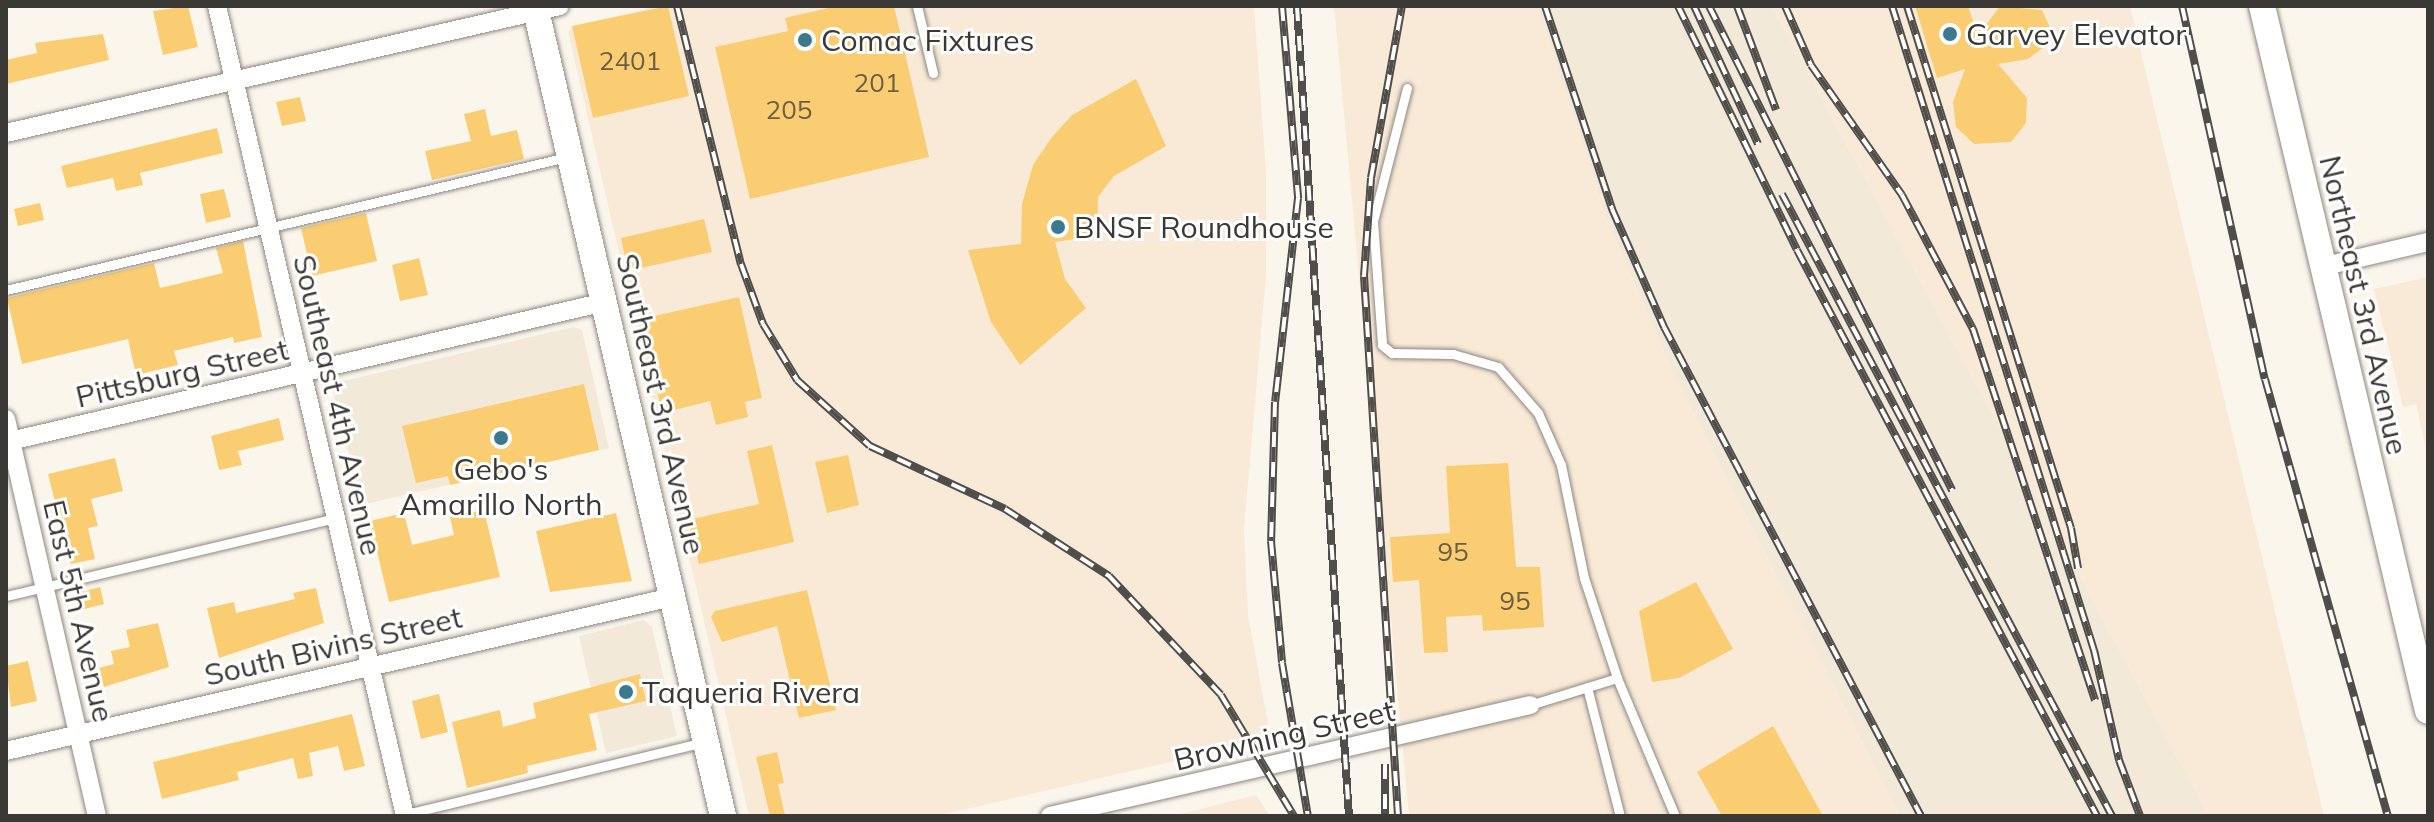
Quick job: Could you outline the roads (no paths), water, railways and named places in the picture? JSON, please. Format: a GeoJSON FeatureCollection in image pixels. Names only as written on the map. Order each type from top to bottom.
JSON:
{"type":"FeatureCollection","features":[{"type":"Feature","properties":{"kind":"main road","name":"Northeast 3rd Avenue"},"geometry":{"type":"LineString","coordinates":[[2262,6],[2321,267],[2420,640],[2428,711]]}},
{"type":"Feature","properties":{"kind":"main road","name":"Southeast 3rd Avenue"},"geometry":{"type":"LineString","coordinates":[[544,8],[571,157],[723,816]]}},
{"type":"Feature","properties":{"kind":"street","name":"Southeast 4th Avenue"},"geometry":{"type":"LineString","coordinates":[[217,6],[371,666],[402,815]]}},
{"type":"Feature","properties":{"kind":"street"},"geometry":{"type":"LineString","coordinates":[[6,133],[544,8]]}},
{"type":"Feature","properties":{"kind":"street"},"geometry":{"type":"LineString","coordinates":[[2321,267],[2428,242]]}},
{"type":"Feature","properties":{"kind":"street","name":"Pittsburg Street"},"geometry":{"type":"LineString","coordinates":[[9,442],[605,302]]}},
{"type":"Feature","properties":{"kind":"street","name":"East 5th Avenue"},"geometry":{"type":"LineString","coordinates":[[6,419],[97,816]]}},
{"type":"Feature","properties":{"kind":"street","name":"South Bivins Street"},"geometry":{"type":"LineString","coordinates":[[6,751],[672,597]]}},
{"type":"Feature","properties":{"kind":"street","name":"Browning Street"},"geometry":{"type":"LineString","coordinates":[[1050,816],[1530,705]]}},
{"type":"Feature","properties":{"kind":"lane"},"geometry":{"type":"LineString","coordinates":[[917,6],[933,73]]}},
{"type":"Feature","properties":{"kind":"lane"},"geometry":{"type":"LineString","coordinates":[[1407,88],[1373,221],[1373,282],[1382,345],[1392,353],[1453,354],[1498,367],[1538,413],[1561,465],[1584,578],[1617,678],[1675,816]]}},
{"type":"Feature","properties":{"kind":"lane"},"geometry":{"type":"LineString","coordinates":[[6,290],[571,157]]}},
{"type":"Feature","properties":{"kind":"lane"},"geometry":{"type":"LineString","coordinates":[[6,596],[336,518]]}},
{"type":"Feature","properties":{"kind":"lane"},"geometry":{"type":"LineString","coordinates":[[1530,705],[1617,678]]}},
{"type":"Feature","properties":{"kind":"lane"},"geometry":{"type":"LineString","coordinates":[[1587,687],[1620,816]]}},
{"type":"Feature","properties":{"kind":"lane"},"geometry":{"type":"LineString","coordinates":[[402,815],[706,742]]}},
{"type":"Feature","properties":{"kind":"railway"},"geometry":{"type":"LineString","coordinates":[[677,6],[741,264],[763,324],[797,380],[870,446],[1005,509],[1109,576],[1221,695],[1294,816]]}},
{"type":"Feature","properties":{"kind":"railway"},"geometry":{"type":"LineString","coordinates":[[1282,6],[1298,198],[1275,402],[1271,541],[1282,663],[1308,816]]}},
{"type":"Feature","properties":{"kind":"railway"},"geometry":{"type":"LineString","coordinates":[[1297,6],[1349,816]]}},
{"type":"Feature","properties":{"kind":"railway"},"geometry":{"type":"LineString","coordinates":[[1398,816],[1364,276],[1371,178],[1402,6]]}},
{"type":"Feature","properties":{"kind":"railway"},"geometry":{"type":"LineString","coordinates":[[1545,6],[1612,209],[1664,327],[1921,816]]}},
{"type":"Feature","properties":{"kind":"railway"},"geometry":{"type":"LineString","coordinates":[[1678,6],[1797,250],[2097,816]]}},
{"type":"Feature","properties":{"kind":"railway"},"geometry":{"type":"LineString","coordinates":[[1694,6],[1758,144]]}},
{"type":"Feature","properties":{"kind":"railway"},"geometry":{"type":"LineString","coordinates":[[1709,6],[1952,490]]}},
{"type":"Feature","properties":{"kind":"railway"},"geometry":{"type":"LineString","coordinates":[[1737,6],[1776,110]]}},
{"type":"Feature","properties":{"kind":"railway"},"geometry":{"type":"LineString","coordinates":[[1785,6],[1811,65],[1902,195],[1973,329],[2095,700]]}},
{"type":"Feature","properties":{"kind":"railway"},"geometry":{"type":"LineString","coordinates":[[1892,6],[2094,650],[2119,760],[2140,816]]}},
{"type":"Feature","properties":{"kind":"railway"},"geometry":{"type":"LineString","coordinates":[[1907,6],[2071,528],[2078,568]]}},
{"type":"Feature","properties":{"kind":"railway"},"geometry":{"type":"LineString","coordinates":[[2182,6],[2265,379],[2388,816]]}},
{"type":"Feature","properties":{"kind":"railway"},"geometry":{"type":"LineString","coordinates":[[1782,194],[2112,816]]}},
{"type":"Feature","properties":{"kind":"railway"},"geometry":{"type":"LineString","coordinates":[[1385,764],[1385,816]]}},
{"type":"Feature","properties":{"kind":"place","name":"Garvey Elevator"},"geometry":{"type":"Point","coordinates":[1950,34]}},
{"type":"Feature","properties":{"kind":"place","name":"Comac Fixtures"},"geometry":{"type":"Point","coordinates":[805,40]}},
{"type":"Feature","properties":{"kind":"place","name":"BNSF Roundhouse"},"geometry":{"type":"Point","coordinates":[1058,227]}},
{"type":"Feature","properties":{"kind":"place","name":"Gebo's Amarillo North"},"geometry":{"type":"Point","coordinates":[501,438]}},
{"type":"Feature","properties":{"kind":"place","name":"Taqueria Rivera"},"geometry":{"type":"Point","coordinates":[626,692]}}]}
